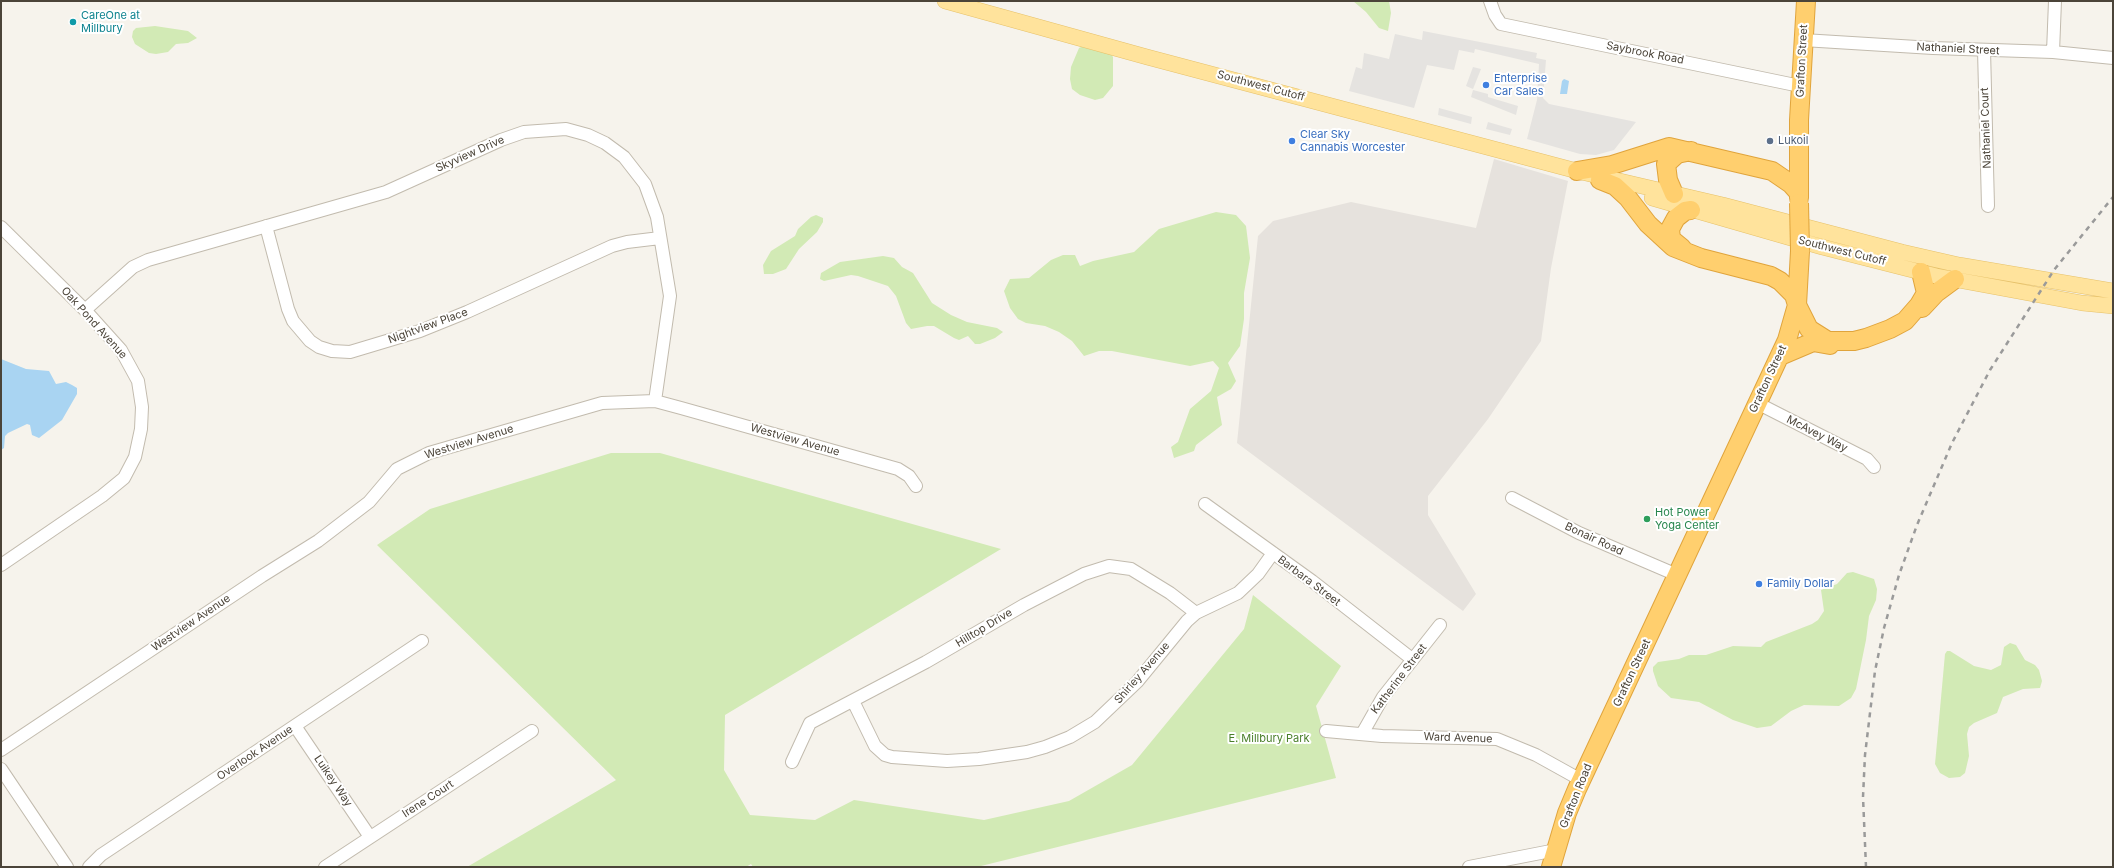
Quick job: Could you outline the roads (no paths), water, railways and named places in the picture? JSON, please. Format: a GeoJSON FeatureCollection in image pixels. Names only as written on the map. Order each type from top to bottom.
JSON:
{"type":"FeatureCollection","features":[{"type":"Feature","properties":{"kind":"highway","name":"Grafton Street"},"geometry":{"type":"LineString","coordinates":[[1606,727],[1780,356],[1793,322],[1797,305],[1800,258],[1798,156],[1800,86],[1806,1]]}},
{"type":"Feature","properties":{"kind":"highway"},"geometry":{"type":"LineString","coordinates":[[1577,171],[1612,165],[1670,147],[1772,171],[1791,184],[1799,198]]}},
{"type":"Feature","properties":{"kind":"highway"},"geometry":{"type":"LineString","coordinates":[[1674,194],[1668,180],[1666,164],[1677,154],[1691,151]]}},
{"type":"Feature","properties":{"kind":"highway"},"geometry":{"type":"LineString","coordinates":[[1772,171],[1785,167],[1798,156]]}},
{"type":"Feature","properties":{"kind":"highway"},"geometry":{"type":"LineString","coordinates":[[1608,183],[1628,198],[1648,224],[1674,248],[1701,258],[1771,276],[1789,289],[1794,295],[1797,305],[1809,329],[1821,338],[1835,342],[1866,338],[1899,325],[1919,305],[1926,293],[1921,272]]}},
{"type":"Feature","properties":{"kind":"highway"},"geometry":{"type":"LineString","coordinates":[[1691,210],[1685,211],[1676,218],[1670,229],[1671,239],[1683,248],[1775,274],[1792,271],[1800,258]]}},
{"type":"Feature","properties":{"kind":"highway"},"geometry":{"type":"LineString","coordinates":[[1780,356],[1813,342],[1843,346],[1860,344],[1884,338],[1903,327],[1936,293],[1955,279]]}},
{"type":"Feature","properties":{"kind":"highway","name":"Grafton Road"},"geometry":{"type":"LineString","coordinates":[[1551,867],[1567,813],[1606,727]]}},
{"type":"Feature","properties":{"kind":"main road","name":"Southwest Cutoff"},"geometry":{"type":"LineString","coordinates":[[945,1],[1577,171],[1959,265],[2113,291]]}},
{"type":"Feature","properties":{"kind":"main road","name":"Southwest Cutoff"},"geometry":{"type":"LineString","coordinates":[[1577,171],[1608,183],[1691,210],[1822,247],[1921,272],[2082,303],[2113,306]]}},
{"type":"Feature","properties":{"kind":"street","name":"Saybrook Road"},"geometry":{"type":"LineString","coordinates":[[1490,1],[1494,13],[1501,24],[1508,26],[1800,86]]}},
{"type":"Feature","properties":{"kind":"street"},"geometry":{"type":"LineString","coordinates":[[2054,52],[2055,1]]}},
{"type":"Feature","properties":{"kind":"street","name":"Nathaniel Street"},"geometry":{"type":"LineString","coordinates":[[1803,40],[1984,50],[2054,52],[2113,58]]}},
{"type":"Feature","properties":{"kind":"street","name":"Nathaniel Court"},"geometry":{"type":"LineString","coordinates":[[1984,50],[1988,206]]}},
{"type":"Feature","properties":{"kind":"street","name":"Skyview Drive"},"geometry":{"type":"LineString","coordinates":[[85,310],[133,267],[148,260],[386,192],[501,140],[518,134],[547,129],[566,129],[588,135],[605,143],[624,157],[645,184],[656,217],[670,296],[655,401]]}},
{"type":"Feature","properties":{"kind":"street","name":"Nightview Place"},"geometry":{"type":"LineString","coordinates":[[266,226],[288,309],[293,321],[310,341],[319,347],[332,351],[350,352],[420,331],[467,312],[612,246],[627,242],[660,238]]}},
{"type":"Feature","properties":{"kind":"street","name":"Oak Pond Avenue"},"geometry":{"type":"LineString","coordinates":[[1,227],[85,310],[122,350],[138,381],[142,407],[141,429],[135,457],[129,471],[119,483],[1,565]]}},
{"type":"Feature","properties":{"kind":"street","name":"Westview Avenue"},"geometry":{"type":"LineString","coordinates":[[1,750],[256,579],[318,541],[370,502],[398,469],[416,458],[602,403],[655,401],[898,469],[909,476],[916,486]]}},
{"type":"Feature","properties":{"kind":"street","name":"McAvey Way"},"geometry":{"type":"LineString","coordinates":[[1757,403],[1867,459],[1874,468]]}},
{"type":"Feature","properties":{"kind":"street","name":"Bonair Road"},"geometry":{"type":"LineString","coordinates":[[1512,498],[1579,533],[1677,575]]}},
{"type":"Feature","properties":{"kind":"street","name":"Barbara Street"},"geometry":{"type":"LineString","coordinates":[[1205,504],[1312,581],[1412,659]]}},
{"type":"Feature","properties":{"kind":"street","name":"Shirley Avenue"},"geometry":{"type":"LineString","coordinates":[[853,701],[875,746],[885,755],[892,758],[947,761],[980,759],[1027,752],[1070,737],[1095,722],[1120,700],[1186,621],[1196,613],[1238,593],[1258,574],[1273,553]]}},
{"type":"Feature","properties":{"kind":"street","name":"Hilltop Drive"},"geometry":{"type":"LineString","coordinates":[[792,762],[810,723],[926,662],[1024,605],[1084,574],[1100,568],[1109,566],[1124,567],[1140,573],[1196,613]]}},
{"type":"Feature","properties":{"kind":"street","name":"Katherine Street"},"geometry":{"type":"LineString","coordinates":[[1362,734],[1383,697],[1440,625]]}},
{"type":"Feature","properties":{"kind":"street","name":"Overlook Avenue"},"geometry":{"type":"LineString","coordinates":[[89,867],[101,855],[128,839],[422,641]]}},
{"type":"Feature","properties":{"kind":"street","name":"Luikey Way"},"geometry":{"type":"LineString","coordinates":[[295,726],[370,837]]}},
{"type":"Feature","properties":{"kind":"street","name":"Irene Court"},"geometry":{"type":"LineString","coordinates":[[325,867],[532,731]]}},
{"type":"Feature","properties":{"kind":"street","name":"Ward Avenue"},"geometry":{"type":"LineString","coordinates":[[1326,732],[1403,737],[1484,737],[1497,739],[1536,756],[1581,780]]}},
{"type":"Feature","properties":{"kind":"street"},"geometry":{"type":"LineString","coordinates":[[1,769],[67,867]]}},
{"type":"Feature","properties":{"kind":"street"},"geometry":{"type":"LineString","coordinates":[[1468,867],[1556,850]]}},
{"type":"Feature","properties":{"kind":"water"},"geometry":{"type":"Polygon","coordinates":[[[1564,79],[1569,81],[1567,94],[1560,94],[1562,81],[1564,79]]]}},
{"type":"Feature","properties":{"kind":"water"},"geometry":{"type":"Polygon","coordinates":[[[1,359],[26,369],[49,371],[56,384],[66,382],[77,388],[77,394],[62,420],[39,438],[32,435],[30,425],[27,424],[5,436],[4,448],[1,450],[1,359]]]}},
{"type":"Feature","properties":{"kind":"railway"},"geometry":{"type":"LineString","coordinates":[[1866,867],[1863,797],[1865,755],[1875,671],[1884,628],[1899,575],[1917,525],[1952,443],[1990,370],[2054,270],[2113,197]]}},
{"type":"Feature","properties":{"kind":"place","name":"CareOne at Millbury"},"geometry":{"type":"Point","coordinates":[73,22]}},
{"type":"Feature","properties":{"kind":"place","name":"Enterprise Car Sales"},"geometry":{"type":"Point","coordinates":[1486,85]}},
{"type":"Feature","properties":{"kind":"place","name":"Clear Sky Cannabis Worcester"},"geometry":{"type":"Point","coordinates":[1292,141]}},
{"type":"Feature","properties":{"kind":"place","name":"Lukoil"},"geometry":{"type":"Point","coordinates":[1770,141]}},
{"type":"Feature","properties":{"kind":"place","name":"Hot Power Yoga Center"},"geometry":{"type":"Point","coordinates":[1647,519]}},
{"type":"Feature","properties":{"kind":"place","name":"Family Dollar"},"geometry":{"type":"Point","coordinates":[1759,584]}},
{"type":"Feature","properties":{"kind":"park label","name":"E. Millbury Park"},"geometry":{"type":"Point","coordinates":[1269,739]}}]}
